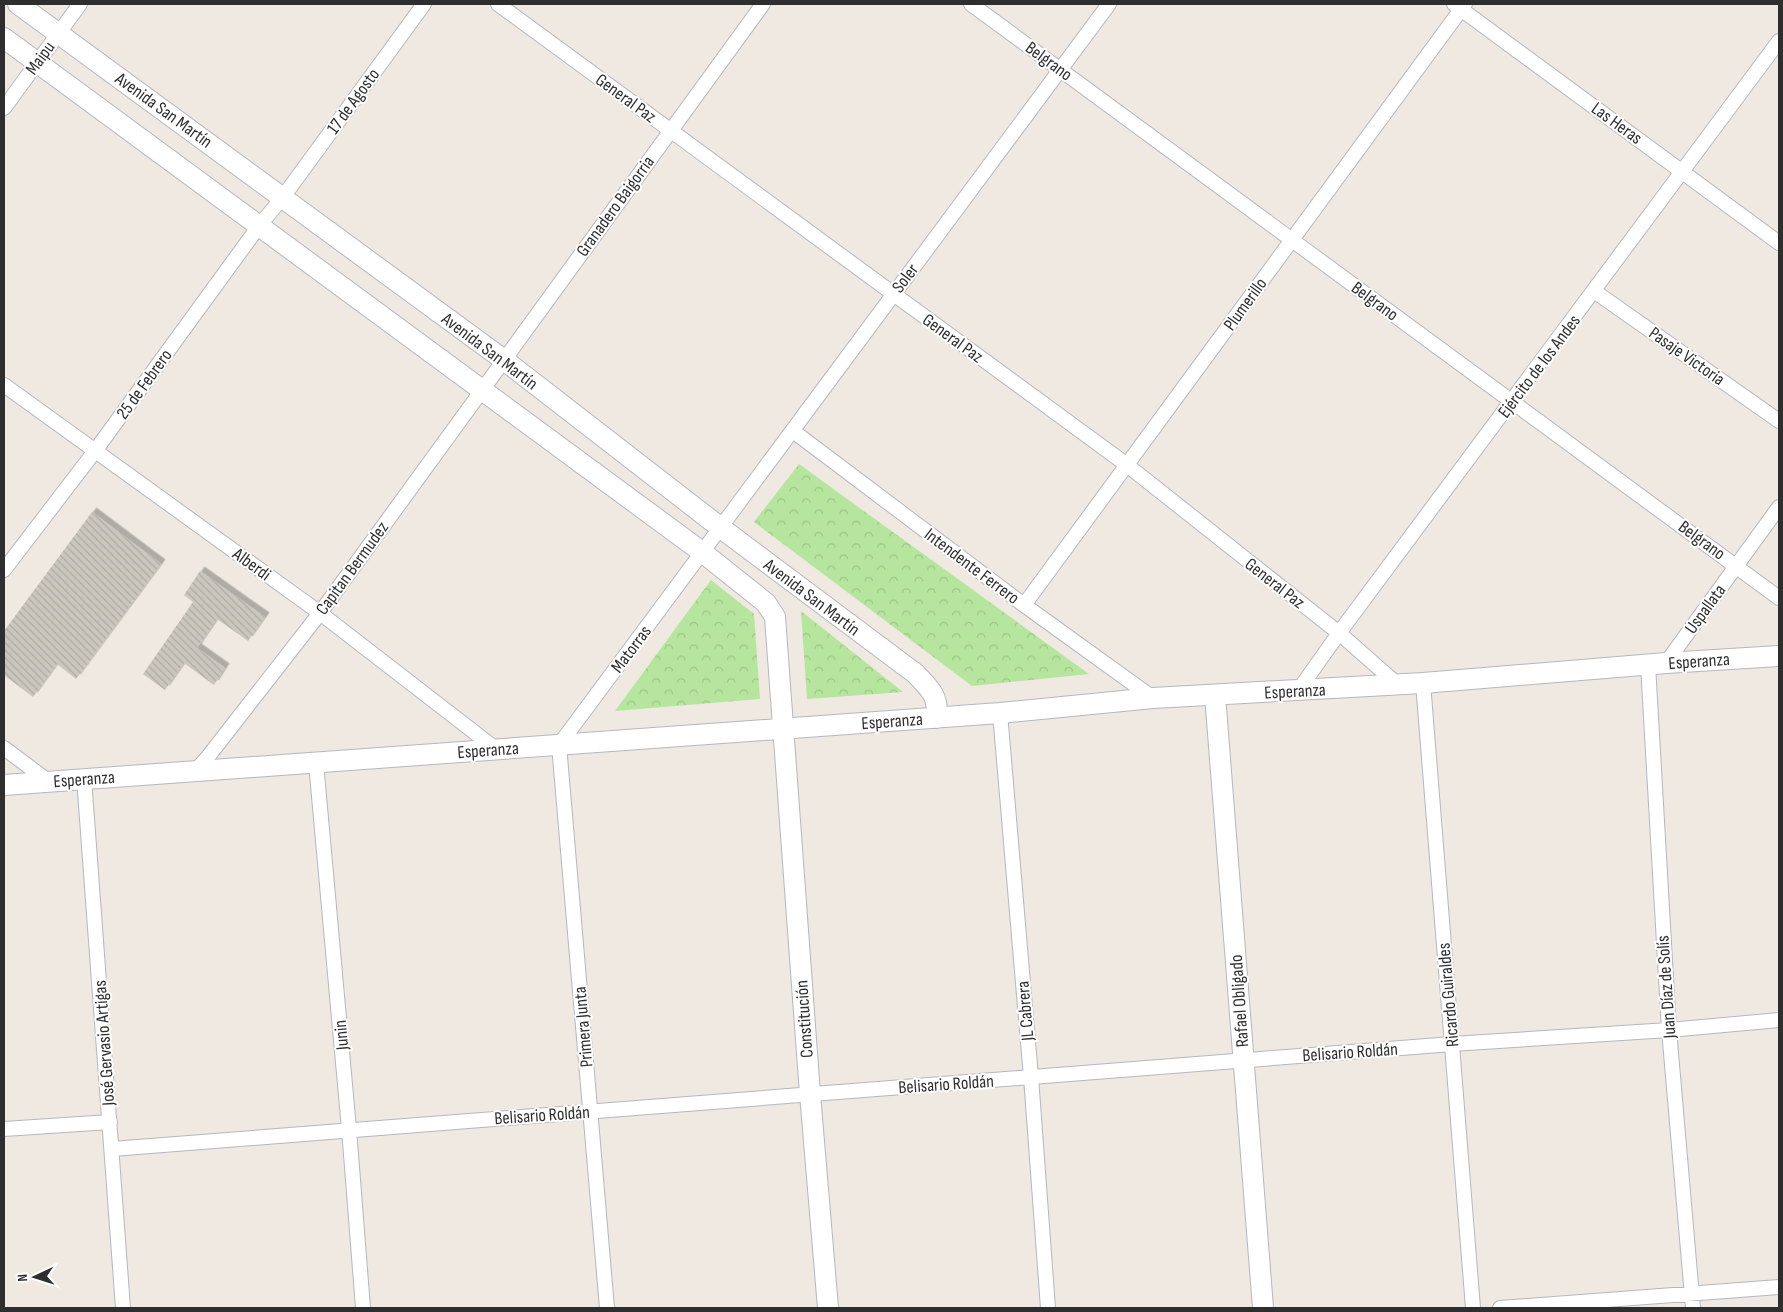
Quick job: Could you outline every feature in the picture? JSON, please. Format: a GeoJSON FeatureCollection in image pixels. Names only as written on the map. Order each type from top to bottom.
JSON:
{"type":"FeatureCollection","features":[{"type":"Feature","properties":{"kind":"main road","name":"Avenida San Martín"},"geometry":{"type":"LineString","coordinates":[[18,4],[504,360],[721,528],[916,674],[933,692],[938,703],[937,718]]}},
{"type":"Feature","properties":{"kind":"main road","name":"Avenida San Martín"},"geometry":{"type":"LineString","coordinates":[[4,38],[702,552],[766,603],[775,617],[783,729]]}},
{"type":"Feature","properties":{"kind":"main road","name":"Esperanza"},"geometry":{"type":"LineString","coordinates":[[4,785],[937,718],[1153,698],[1423,683],[1779,656]]}},
{"type":"Feature","properties":{"kind":"main road","name":"Rafael Obligado"},"geometry":{"type":"LineString","coordinates":[[1215,695],[1263,1308]]}},
{"type":"Feature","properties":{"kind":"main road","name":"Constitución"},"geometry":{"type":"LineString","coordinates":[[783,729],[828,1308]]}},
{"type":"Feature","properties":{"kind":"street","name":"Maipu"},"geometry":{"type":"LineString","coordinates":[[4,108],[80,4]]}},
{"type":"Feature","properties":{"kind":"street","name":"17 de Agosto"},"geometry":{"type":"LineString","coordinates":[[283,197],[424,4]]}},
{"type":"Feature","properties":{"kind":"street","name":"General Paz"},"geometry":{"type":"LineString","coordinates":[[498,4],[1127,466],[1338,633],[1397,684]]}},
{"type":"Feature","properties":{"kind":"street","name":"Granadero Baigorria"},"geometry":{"type":"LineString","coordinates":[[504,360],[763,4]]}},
{"type":"Feature","properties":{"kind":"street","name":"Belgrano"},"geometry":{"type":"LineString","coordinates":[[971,4],[1779,598]]}},
{"type":"Feature","properties":{"kind":"street","name":"Soler"},"geometry":{"type":"LineString","coordinates":[[702,552],[1109,4]]}},
{"type":"Feature","properties":{"kind":"street","name":"Las Heras"},"geometry":{"type":"LineString","coordinates":[[1460,6],[1779,243]]}},
{"type":"Feature","properties":{"kind":"street","name":"Plumerillo"},"geometry":{"type":"LineString","coordinates":[[1024,605],[1292,240],[1460,6]]}},
{"type":"Feature","properties":{"kind":"street","name":"Ejército de los Andes"},"geometry":{"type":"LineString","coordinates":[[1298,691],[1338,633],[1779,40]]}},
{"type":"Feature","properties":{"kind":"street","name":"25 de Febrero"},"geometry":{"type":"LineString","coordinates":[[4,570],[95,451],[259,226],[283,197]]}},
{"type":"Feature","properties":{"kind":"street","name":"Pasaje Victoria"},"geometry":{"type":"LineString","coordinates":[[1594,291],[1779,421]]}},
{"type":"Feature","properties":{"kind":"street","name":"Capitan Bermudez"},"geometry":{"type":"LineString","coordinates":[[194,771],[207,758],[320,613],[504,360]]}},
{"type":"Feature","properties":{"kind":"street","name":"Alberdi"},"geometry":{"type":"LineString","coordinates":[[4,385],[320,613],[496,749]]}},
{"type":"Feature","properties":{"kind":"street","name":"Intendente Ferrero"},"geometry":{"type":"LineString","coordinates":[[793,431],[1024,605],[1153,698]]}},
{"type":"Feature","properties":{"kind":"street","name":"Uspallata"},"geometry":{"type":"LineString","coordinates":[[1657,664],[1737,566],[1779,507]]}},
{"type":"Feature","properties":{"kind":"street","name":"Matorras"},"geometry":{"type":"LineString","coordinates":[[559,745],[702,552]]}},
{"type":"Feature","properties":{"kind":"street","name":"Juan Díaz de Solís"},"geometry":{"type":"LineString","coordinates":[[1657,664],[1668,1030],[1692,1301]]}},
{"type":"Feature","properties":{"kind":"street","name":"Ricardo Guiraldes"},"geometry":{"type":"LineString","coordinates":[[1423,683],[1473,1308]]}},
{"type":"Feature","properties":{"kind":"street","name":"JL Cabrera"},"geometry":{"type":"LineString","coordinates":[[1000,713],[1031,1077],[1048,1308]]}},
{"type":"Feature","properties":{"kind":"street","name":"Primera Junta"},"geometry":{"type":"LineString","coordinates":[[559,745],[607,1308]]}},
{"type":"Feature","properties":{"kind":"street"},"geometry":{"type":"LineString","coordinates":[[4,748],[48,781]]}},
{"type":"Feature","properties":{"kind":"street","name":"Junin"},"geometry":{"type":"LineString","coordinates":[[316,763],[363,1308]]}},
{"type":"Feature","properties":{"kind":"street","name":"José Gervasio Artigas"},"geometry":{"type":"LineString","coordinates":[[84,778],[123,1308]]}},
{"type":"Feature","properties":{"kind":"street","name":"Belisario Roldán"},"geometry":{"type":"LineString","coordinates":[[112,1148],[1779,1020]]}},
{"type":"Feature","properties":{"kind":"street"},"geometry":{"type":"LineString","coordinates":[[4,1129],[110,1122]]}},
{"type":"Feature","properties":{"kind":"street"},"geometry":{"type":"LineString","coordinates":[[1500,1308],[1692,1301],[1779,1287]]}},
{"type":"Feature","properties":{"kind":"green space"},"geometry":{"type":"Polygon","coordinates":[[[799,464],[1089,674],[972,686],[754,522],[799,464]]]}},
{"type":"Feature","properties":{"kind":"green space"},"geometry":{"type":"Polygon","coordinates":[[[711,580],[754,614],[760,699],[615,711],[711,580]]]}},
{"type":"Feature","properties":{"kind":"green space"},"geometry":{"type":"Polygon","coordinates":[[[801,611],[903,692],[807,699],[801,611]]]}},
{"type":"Feature","properties":{"kind":"building"},"geometry":{"type":"Polygon","coordinates":[[[92,512],[161,564],[76,679],[57,664],[33,697],[4,675],[4,631],[92,512]]]}},
{"type":"Feature","properties":{"kind":"building"},"geometry":{"type":"Polygon","coordinates":[[[200,571],[265,617],[248,641],[217,619],[197,648],[225,668],[214,685],[184,663],[165,690],[143,674],[193,602],[184,595],[200,571]]]}}]}
